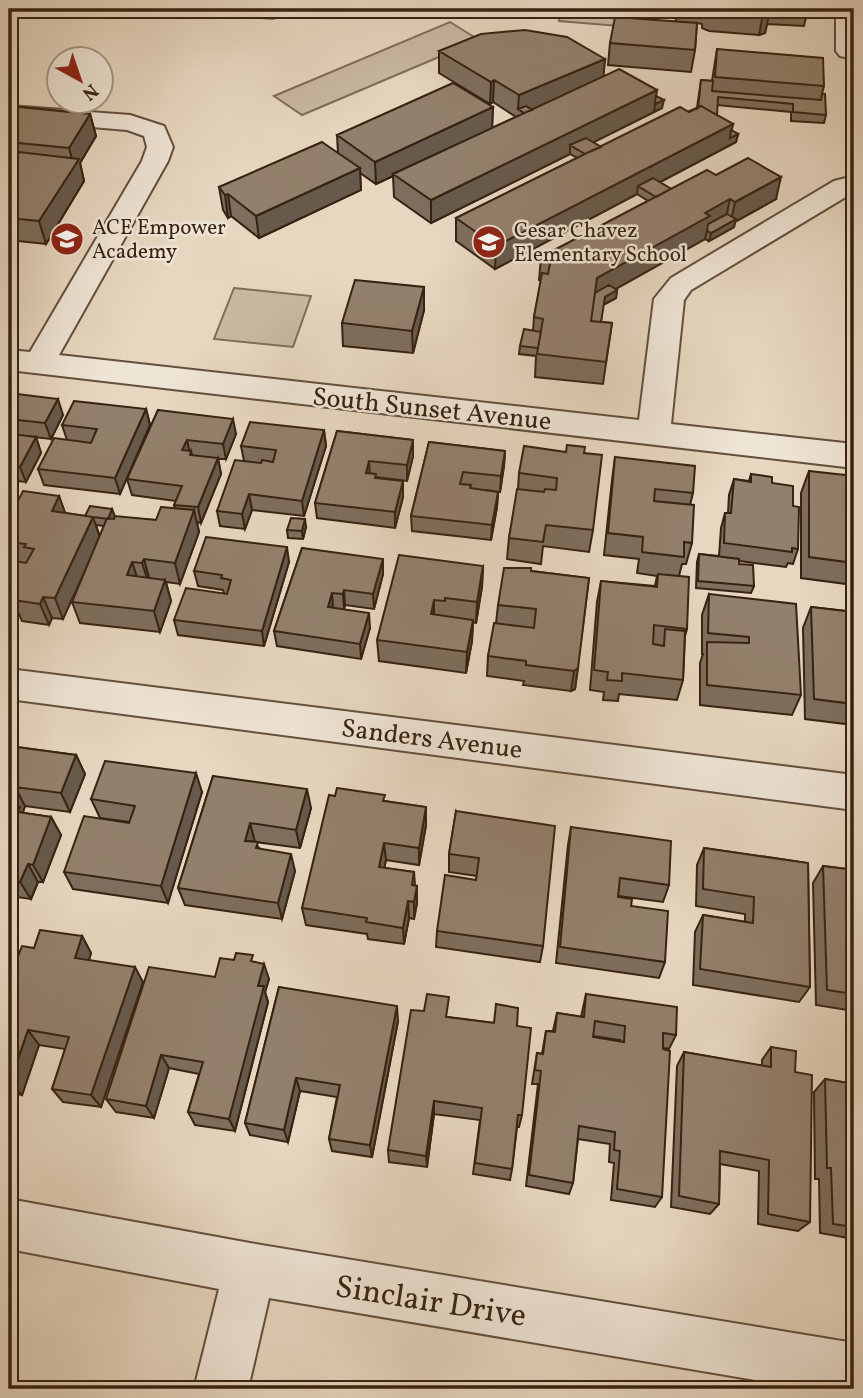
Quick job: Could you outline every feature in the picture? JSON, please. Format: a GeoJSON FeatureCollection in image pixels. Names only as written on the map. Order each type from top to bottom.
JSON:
{"type":"FeatureCollection","features":[{"type":"Feature","properties":{"kind":"street"},"geometry":{"type":"LineString","coordinates":[[847,9],[848,51],[854,52]]}},
{"type":"Feature","properties":{"kind":"street"},"geometry":{"type":"LineString","coordinates":[[9,113],[130,122],[155,131],[160,146],[155,161],[24,361]]}},
{"type":"Feature","properties":{"kind":"street"},"geometry":{"type":"LineString","coordinates":[[654,433],[669,299],[681,284],[844,187],[854,184]]}},
{"type":"Feature","properties":{"kind":"street","name":"South Sunset Avenue"},"geometry":{"type":"LineString","coordinates":[[24,361],[854,456]]}},
{"type":"Feature","properties":{"kind":"street","name":"Sanders Avenue"},"geometry":{"type":"LineString","coordinates":[[9,684],[854,793]]}},
{"type":"Feature","properties":{"kind":"street","name":"Sinclair Drive"},"geometry":{"type":"LineString","coordinates":[[9,1224],[250,1269],[854,1370]]}},
{"type":"Feature","properties":{"kind":"street"},"geometry":{"type":"LineString","coordinates":[[221,1389],[250,1269]]}},
{"type":"Feature","properties":{"kind":"shaded area"},"geometry":{"type":"Polygon","coordinates":[[[150,9],[280,9],[274,19],[150,9]]]}},
{"type":"Feature","properties":{"kind":"shaded area"},"geometry":{"type":"Polygon","coordinates":[[[562,9],[623,9],[619,26],[559,21],[562,9]]]}},
{"type":"Feature","properties":{"kind":"shaded area"},"geometry":{"type":"Polygon","coordinates":[[[450,22],[479,40],[302,115],[274,96],[450,22]]]}},
{"type":"Feature","properties":{"kind":"shaded area"},"geometry":{"type":"Polygon","coordinates":[[[234,288],[311,296],[293,347],[214,339],[234,288]]]}},
{"type":"Feature","properties":{"kind":"building"},"geometry":{"type":"Polygon","coordinates":[[[713,9],[770,9],[770,11],[763,13],[713,9]]]}},
{"type":"Feature","properties":{"kind":"building"},"geometry":{"type":"Polygon","coordinates":[[[615,17],[697,23],[695,50],[610,43],[615,17]]]}},
{"type":"Feature","properties":{"kind":"building"},"geometry":{"type":"Polygon","coordinates":[[[525,30],[567,37],[605,59],[519,95],[494,80],[491,82],[439,51],[481,34],[525,30]]]}},
{"type":"Feature","properties":{"kind":"building"},"geometry":{"type":"Polygon","coordinates":[[[717,49],[823,58],[824,86],[715,77],[717,49]]]}},
{"type":"Feature","properties":{"kind":"building"},"geometry":{"type":"Polygon","coordinates":[[[619,69],[657,90],[431,200],[393,174],[619,69]]]}},
{"type":"Feature","properties":{"kind":"building"},"geometry":{"type":"Polygon","coordinates":[[[701,80],[713,81],[712,91],[821,100],[822,94],[825,94],[826,115],[793,112],[793,104],[718,97],[717,115],[701,106],[698,108],[701,80]]]}},
{"type":"Feature","properties":{"kind":"building"},"geometry":{"type":"Polygon","coordinates":[[[453,83],[493,107],[375,162],[337,135],[453,83]]]}},
{"type":"Feature","properties":{"kind":"building"},"geometry":{"type":"Polygon","coordinates":[[[656,96],[664,100],[655,104],[656,96]]]}},
{"type":"Feature","properties":{"kind":"building"},"geometry":{"type":"Polygon","coordinates":[[[9,106],[46,110],[46,116],[89,116],[69,148],[9,142],[9,106]]]}},
{"type":"Feature","properties":{"kind":"building"},"geometry":{"type":"Polygon","coordinates":[[[526,106],[532,110],[524,113],[518,109],[526,106]]]}},
{"type":"Feature","properties":{"kind":"building"},"geometry":{"type":"Polygon","coordinates":[[[701,106],[733,124],[496,246],[456,218],[680,107],[689,112],[701,106]]]}},
{"type":"Feature","properties":{"kind":"building"},"geometry":{"type":"Polygon","coordinates":[[[586,138],[601,147],[585,154],[570,145],[586,138]]]}},
{"type":"Feature","properties":{"kind":"building"},"geometry":{"type":"Polygon","coordinates":[[[322,142],[360,168],[256,216],[228,194],[225,195],[219,187],[322,142]]]}},
{"type":"Feature","properties":{"kind":"building"},"geometry":{"type":"Polygon","coordinates":[[[19,152],[79,159],[39,221],[9,218],[9,167],[19,152]]]}},
{"type":"Feature","properties":{"kind":"building"},"geometry":{"type":"Polygon","coordinates":[[[748,158],[781,177],[735,202],[730,199],[705,213],[710,216],[597,278],[591,321],[612,323],[606,362],[537,354],[543,319],[534,317],[542,273],[548,274],[550,264],[541,257],[707,170],[716,175],[748,158]]]}},
{"type":"Feature","properties":{"kind":"building"},"geometry":{"type":"Polygon","coordinates":[[[653,178],[671,189],[656,197],[638,186],[653,178]]]}},
{"type":"Feature","properties":{"kind":"building"},"geometry":{"type":"Polygon","coordinates":[[[727,214],[736,219],[711,233],[707,231],[708,224],[727,214]]]}},
{"type":"Feature","properties":{"kind":"building"},"geometry":{"type":"Polygon","coordinates":[[[355,280],[424,287],[412,331],[342,323],[355,280]]]}},
{"type":"Feature","properties":{"kind":"building"},"geometry":{"type":"Polygon","coordinates":[[[609,285],[617,290],[605,297],[601,322],[591,321],[595,293],[609,285]]]}},
{"type":"Feature","properties":{"kind":"building"},"geometry":{"type":"Polygon","coordinates":[[[524,329],[541,332],[538,348],[520,346],[524,329]]]}},
{"type":"Feature","properties":{"kind":"building"},"geometry":{"type":"Polygon","coordinates":[[[9,393],[58,399],[45,423],[9,419],[9,393]]]}},
{"type":"Feature","properties":{"kind":"building"},"geometry":{"type":"Polygon","coordinates":[[[74,401],[146,409],[115,478],[38,469],[54,438],[91,443],[97,429],[62,425],[74,401]]]}},
{"type":"Feature","properties":{"kind":"building"},"geometry":{"type":"Polygon","coordinates":[[[158,410],[233,419],[223,444],[187,440],[182,450],[191,451],[190,455],[218,458],[198,507],[174,505],[182,486],[127,479],[158,410]]]}},
{"type":"Feature","properties":{"kind":"building"},"geometry":{"type":"Polygon","coordinates":[[[250,422],[324,430],[302,501],[249,494],[242,514],[217,511],[235,460],[273,462],[276,450],[241,446],[250,422]]]}},
{"type":"Feature","properties":{"kind":"building"},"geometry":{"type":"Polygon","coordinates":[[[9,430],[13,430],[11,434],[36,437],[20,467],[9,465],[9,430]]]}},
{"type":"Feature","properties":{"kind":"building"},"geometry":{"type":"Polygon","coordinates":[[[337,431],[413,440],[407,465],[369,461],[366,473],[376,474],[375,478],[403,481],[395,512],[315,503],[337,431]]]}},
{"type":"Feature","properties":{"kind":"building"},"geometry":{"type":"Polygon","coordinates":[[[429,442],[505,451],[501,476],[463,472],[460,484],[498,492],[492,525],[411,516],[429,442]]]}},
{"type":"Feature","properties":{"kind":"building"},"geometry":{"type":"Polygon","coordinates":[[[567,445],[585,447],[584,453],[602,455],[593,530],[546,525],[543,542],[509,538],[517,489],[544,492],[545,489],[556,490],[557,478],[519,473],[524,446],[566,452],[567,445]]]}},
{"type":"Feature","properties":{"kind":"building"},"geometry":{"type":"Polygon","coordinates":[[[615,457],[695,466],[693,493],[655,489],[654,501],[694,505],[692,543],[684,542],[684,557],[642,552],[643,537],[608,533],[615,457]]]}},
{"type":"Feature","properties":{"kind":"building"},"geometry":{"type":"Polygon","coordinates":[[[809,471],[854,476],[854,563],[809,557],[809,471]]]}},
{"type":"Feature","properties":{"kind":"building"},"geometry":{"type":"Polygon","coordinates":[[[751,474],[772,477],[772,483],[793,486],[793,506],[799,507],[798,549],[792,548],[792,552],[724,543],[725,513],[731,513],[734,479],[751,482],[751,474]]]}},
{"type":"Feature","properties":{"kind":"building"},"geometry":{"type":"Polygon","coordinates":[[[23,491],[59,496],[52,511],[93,517],[55,598],[43,597],[40,604],[13,600],[16,594],[9,593],[9,560],[26,563],[34,549],[24,547],[26,544],[9,542],[9,518],[23,491]]]}},
{"type":"Feature","properties":{"kind":"building"},"geometry":{"type":"Polygon","coordinates":[[[90,506],[112,509],[108,519],[85,516],[90,506]]]}},
{"type":"Feature","properties":{"kind":"building"},"geometry":{"type":"Polygon","coordinates":[[[161,507],[194,510],[175,563],[144,559],[142,563],[132,562],[127,575],[165,580],[154,611],[72,602],[107,518],[114,519],[115,516],[156,520],[161,507]]]}},
{"type":"Feature","properties":{"kind":"building"},"geometry":{"type":"Polygon","coordinates":[[[291,518],[305,519],[302,531],[287,530],[291,518]]]}},
{"type":"Feature","properties":{"kind":"building"},"geometry":{"type":"Polygon","coordinates":[[[206,537],[287,547],[262,631],[174,620],[186,588],[227,594],[231,580],[221,578],[222,575],[194,571],[206,537]]]}},
{"type":"Feature","properties":{"kind":"building"},"geometry":{"type":"Polygon","coordinates":[[[302,548],[383,559],[373,594],[344,590],[343,594],[332,593],[328,607],[369,613],[360,644],[274,631],[302,548]]]}},
{"type":"Feature","properties":{"kind":"building"},"geometry":{"type":"Polygon","coordinates":[[[699,554],[739,559],[739,564],[753,565],[754,586],[698,581],[699,554]]]}},
{"type":"Feature","properties":{"kind":"building"},"geometry":{"type":"Polygon","coordinates":[[[399,555],[483,566],[477,602],[445,598],[445,601],[434,600],[431,614],[473,620],[467,652],[377,640],[399,555]]]}},
{"type":"Feature","properties":{"kind":"building"},"geometry":{"type":"Polygon","coordinates":[[[504,568],[531,568],[531,571],[589,578],[578,668],[574,671],[526,665],[526,661],[488,656],[494,623],[534,628],[536,609],[498,605],[504,568]]]}},
{"type":"Feature","properties":{"kind":"building"},"geometry":{"type":"Polygon","coordinates":[[[658,574],[689,577],[687,629],[654,625],[653,644],[664,646],[665,629],[685,631],[683,680],[622,673],[622,681],[607,680],[608,672],[594,670],[601,581],[657,587],[658,574]]]}},
{"type":"Feature","properties":{"kind":"building"},"geometry":{"type":"Polygon","coordinates":[[[709,594],[796,604],[801,695],[707,685],[707,642],[749,643],[749,637],[708,633],[709,594]]]}},
{"type":"Feature","properties":{"kind":"building"},"geometry":{"type":"Polygon","coordinates":[[[811,607],[854,612],[854,704],[814,699],[811,607]]]}},
{"type":"Feature","properties":{"kind":"building"},"geometry":{"type":"Polygon","coordinates":[[[9,746],[76,755],[61,793],[15,787],[9,801],[9,746]]]}},
{"type":"Feature","properties":{"kind":"building"},"geometry":{"type":"Polygon","coordinates":[[[105,761],[196,773],[161,886],[64,872],[84,816],[129,823],[135,806],[91,799],[105,761]]]}},
{"type":"Feature","properties":{"kind":"building"},"geometry":{"type":"Polygon","coordinates":[[[213,776],[307,789],[296,830],[250,823],[245,841],[258,842],[256,848],[291,854],[278,903],[178,888],[213,776]]]}},
{"type":"Feature","properties":{"kind":"building"},"geometry":{"type":"Polygon","coordinates":[[[337,788],[385,795],[383,801],[426,807],[419,848],[384,843],[379,867],[414,872],[412,885],[417,886],[414,902],[408,901],[403,928],[366,922],[367,918],[302,908],[329,795],[335,796],[337,788]]]}},
{"type":"Feature","properties":{"kind":"building"},"geometry":{"type":"Polygon","coordinates":[[[9,806],[20,807],[18,812],[51,817],[33,865],[28,864],[20,882],[9,881],[9,806]]]}},
{"type":"Feature","properties":{"kind":"building"},"geometry":{"type":"Polygon","coordinates":[[[456,811],[555,826],[543,946],[437,931],[445,875],[476,880],[479,858],[449,854],[456,811]]]}},
{"type":"Feature","properties":{"kind":"building"},"geometry":{"type":"Polygon","coordinates":[[[571,827],[671,841],[669,885],[620,878],[618,897],[632,899],[631,906],[668,911],[665,962],[560,947],[571,827]]]}},
{"type":"Feature","properties":{"kind":"building"},"geometry":{"type":"Polygon","coordinates":[[[704,848],[808,863],[810,987],[700,969],[703,915],[753,923],[754,897],[703,889],[704,848]]]}},
{"type":"Feature","properties":{"kind":"building"},"geometry":{"type":"Polygon","coordinates":[[[823,866],[854,870],[854,994],[827,990],[823,866]]]}},
{"type":"Feature","properties":{"kind":"building"},"geometry":{"type":"Polygon","coordinates":[[[40,930],[82,936],[75,958],[135,967],[91,1095],[52,1089],[69,1037],[28,1030],[9,1081],[9,980],[22,946],[34,948],[40,930]]]}},
{"type":"Feature","properties":{"kind":"building"},"geometry":{"type":"Polygon","coordinates":[[[236,953],[253,955],[251,961],[264,964],[258,986],[264,986],[229,1119],[188,1112],[203,1062],[161,1055],[146,1106],[106,1099],[149,967],[215,977],[220,958],[234,960],[236,953]]]}},
{"type":"Feature","properties":{"kind":"building"},"geometry":{"type":"Polygon","coordinates":[[[279,987],[397,1006],[370,1145],[329,1139],[340,1085],[296,1078],[284,1130],[245,1123],[279,987]]]}},
{"type":"Feature","properties":{"kind":"building"},"geometry":{"type":"Polygon","coordinates":[[[427,994],[449,997],[446,1017],[494,1023],[496,1004],[518,1008],[517,1026],[531,1028],[522,1115],[518,1115],[512,1169],[475,1163],[482,1108],[434,1101],[426,1156],[388,1150],[411,1010],[424,1011],[427,994]]]}},
{"type":"Feature","properties":{"kind":"building"},"geometry":{"type":"Polygon","coordinates":[[[586,994],[677,1007],[676,1035],[663,1033],[663,1049],[670,1051],[662,1197],[617,1189],[620,1151],[614,1150],[615,1132],[579,1126],[573,1183],[529,1175],[541,1071],[535,1070],[537,1053],[543,1054],[546,1031],[555,1032],[557,1013],[584,1017],[586,994]],[[595,1021],[593,1037],[624,1042],[625,1026],[595,1021]]]}},
{"type":"Feature","properties":{"kind":"building"},"geometry":{"type":"Polygon","coordinates":[[[771,1047],[796,1051],[795,1072],[812,1075],[810,1222],[768,1214],[769,1160],[720,1151],[719,1204],[679,1196],[684,1052],[771,1067],[771,1047]]]}},
{"type":"Feature","properties":{"kind":"building"},"geometry":{"type":"Polygon","coordinates":[[[825,1079],[854,1084],[854,1227],[833,1224],[831,1168],[827,1168],[825,1079]]]}},
{"type":"Feature","properties":{"kind":"place","name":"ACE Empower Academy"},"geometry":{"type":"Point","coordinates":[67,239]}},
{"type":"Feature","properties":{"kind":"place","name":"Cesar Chavez Elementary School"},"geometry":{"type":"Point","coordinates":[489,242]}}]}
